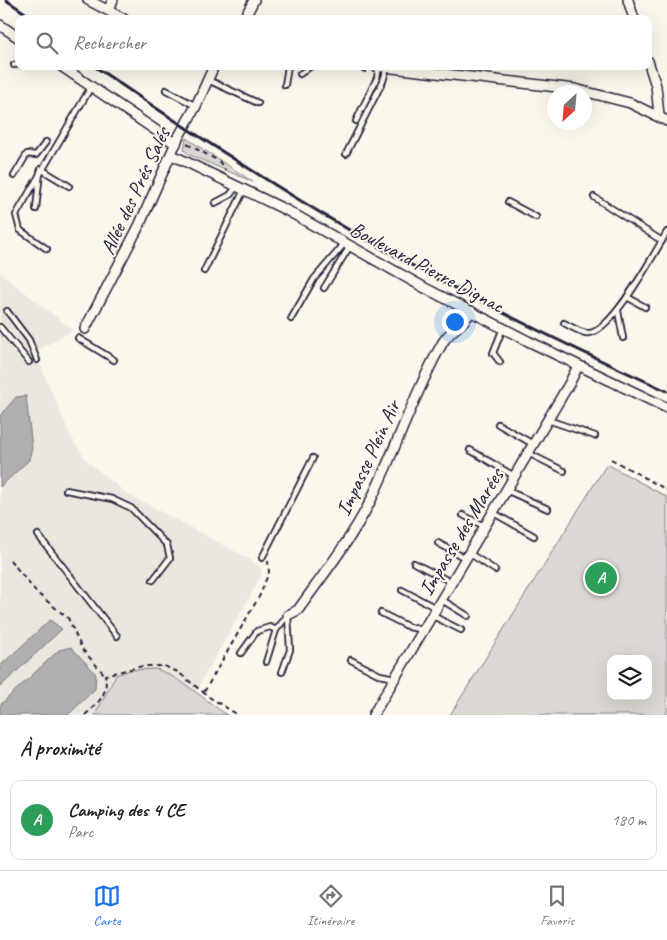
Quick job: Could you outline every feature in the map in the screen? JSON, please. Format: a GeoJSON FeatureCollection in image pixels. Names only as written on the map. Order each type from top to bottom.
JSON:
{"type":"FeatureCollection","features":[{"type":"Feature","properties":{"kind":"street"},"geometry":{"type":"LineString","coordinates":[[88,0],[106,14],[113,0]]}},
{"type":"Feature","properties":{"kind":"street"},"geometry":{"type":"LineString","coordinates":[[246,15],[254,0]]}},
{"type":"Feature","properties":{"kind":"street"},"geometry":{"type":"LineString","coordinates":[[628,0],[633,15]]}},
{"type":"Feature","properties":{"kind":"street"},"geometry":{"type":"LineString","coordinates":[[0,25],[15,35]]}},
{"type":"Feature","properties":{"kind":"street"},"geometry":{"type":"LineString","coordinates":[[66,70],[176,144]]}},
{"type":"Feature","properties":{"kind":"street","name":"Allée des Prés Salés"},"geometry":{"type":"LineString","coordinates":[[85,329],[139,226],[211,70]]}},
{"type":"Feature","properties":{"kind":"street"},"geometry":{"type":"LineString","coordinates":[[409,70],[575,89],[630,103],[663,118]]}},
{"type":"Feature","properties":{"kind":"street"},"geometry":{"type":"LineString","coordinates":[[651,70],[663,118]]}},
{"type":"Feature","properties":{"kind":"street","name":"Boulevard Pierre Dignac"},"geometry":{"type":"LineString","coordinates":[[172,156],[240,188],[348,244],[502,328],[667,408]]}},
{"type":"Feature","properties":{"kind":"street","name":"Impasse Plein Air"},"geometry":{"type":"LineString","coordinates":[[288,615],[298,610],[346,543],[370,501],[407,412],[443,342],[451,331],[465,322],[471,311]]}},
{"type":"Feature","properties":{"kind":"street","name":"Impasse des Marées"},"geometry":{"type":"LineString","coordinates":[[374,715],[578,366]]}},
{"type":"Feature","properties":{"kind":"lane"},"geometry":{"type":"LineString","coordinates":[[285,86],[287,70]]}},
{"type":"Feature","properties":{"kind":"lane"},"geometry":{"type":"LineString","coordinates":[[300,74],[306,70]]}},
{"type":"Feature","properties":{"kind":"lane"},"geometry":{"type":"LineString","coordinates":[[356,121],[381,70]]}},
{"type":"Feature","properties":{"kind":"lane"},"geometry":{"type":"LineString","coordinates":[[346,154],[383,80],[383,70]]}},
{"type":"Feature","properties":{"kind":"lane"},"geometry":{"type":"LineString","coordinates":[[208,80],[258,103]]}},
{"type":"Feature","properties":{"kind":"lane"},"geometry":{"type":"LineString","coordinates":[[47,249],[20,230],[16,215],[91,87]]}},
{"type":"Feature","properties":{"kind":"lane"},"geometry":{"type":"LineString","coordinates":[[166,90],[196,106]]}},
{"type":"Feature","properties":{"kind":"lane"},"geometry":{"type":"LineString","coordinates":[[14,176],[27,154],[36,155],[46,142]]}},
{"type":"Feature","properties":{"kind":"lane"},"geometry":{"type":"LineString","coordinates":[[41,170],[69,186]]}},
{"type":"Feature","properties":{"kind":"lane"},"geometry":{"type":"LineString","coordinates":[[36,209],[41,170]]}},
{"type":"Feature","properties":{"kind":"lane"},"geometry":{"type":"LineString","coordinates":[[215,203],[240,188]]}},
{"type":"Feature","properties":{"kind":"lane"},"geometry":{"type":"LineString","coordinates":[[204,271],[240,188]]}},
{"type":"Feature","properties":{"kind":"lane"},"geometry":{"type":"LineString","coordinates":[[594,197],[662,241]]}},
{"type":"Feature","properties":{"kind":"lane"},"geometry":{"type":"LineString","coordinates":[[508,202],[536,217]]}},
{"type":"Feature","properties":{"kind":"lane"},"geometry":{"type":"LineString","coordinates":[[564,323],[586,333],[594,332],[618,311],[667,232]]}},
{"type":"Feature","properties":{"kind":"lane"},"geometry":{"type":"LineString","coordinates":[[324,288],[348,244]]}},
{"type":"Feature","properties":{"kind":"lane"},"geometry":{"type":"LineString","coordinates":[[291,319],[314,279],[348,244]]}},
{"type":"Feature","properties":{"kind":"lane"},"geometry":{"type":"LineString","coordinates":[[627,297],[644,307]]}},
{"type":"Feature","properties":{"kind":"lane"},"geometry":{"type":"LineString","coordinates":[[7,311],[29,340],[37,360]]}},
{"type":"Feature","properties":{"kind":"lane"},"geometry":{"type":"LineString","coordinates":[[618,311],[622,338]]}},
{"type":"Feature","properties":{"kind":"lane"},"geometry":{"type":"LineString","coordinates":[[0,327],[29,362]]}},
{"type":"Feature","properties":{"kind":"lane"},"geometry":{"type":"LineString","coordinates":[[500,362],[493,354],[502,328]]}},
{"type":"Feature","properties":{"kind":"lane"},"geometry":{"type":"LineString","coordinates":[[78,338],[114,360]]}},
{"type":"Feature","properties":{"kind":"lane"},"geometry":{"type":"LineString","coordinates":[[548,420],[595,436]]}},
{"type":"Feature","properties":{"kind":"lane"},"geometry":{"type":"LineString","coordinates":[[498,424],[533,444]]}},
{"type":"Feature","properties":{"kind":"lane"},"geometry":{"type":"LineString","coordinates":[[470,450],[514,476]]}},
{"type":"Feature","properties":{"kind":"lane"},"geometry":{"type":"LineString","coordinates":[[528,452],[564,471]]}},
{"type":"Feature","properties":{"kind":"lane"},"geometry":{"type":"LineString","coordinates":[[265,558],[313,458]]}},
{"type":"Feature","properties":{"kind":"lane"},"geometry":{"type":"LineString","coordinates":[[66,490],[112,499],[131,508],[137,514],[166,545],[170,558],[153,580]]}},
{"type":"Feature","properties":{"kind":"lane"},"geometry":{"type":"LineString","coordinates":[[506,490],[548,509]]}},
{"type":"Feature","properties":{"kind":"lane"},"geometry":{"type":"LineString","coordinates":[[492,512],[534,536]]}},
{"type":"Feature","properties":{"kind":"lane"},"geometry":{"type":"LineString","coordinates":[[463,515],[484,526]]}},
{"type":"Feature","properties":{"kind":"lane"},"geometry":{"type":"LineString","coordinates":[[38,535],[117,636]]}},
{"type":"Feature","properties":{"kind":"lane"},"geometry":{"type":"LineString","coordinates":[[438,543],[495,570]]}},
{"type":"Feature","properties":{"kind":"lane"},"geometry":{"type":"LineString","coordinates":[[414,563],[451,582]]}},
{"type":"Feature","properties":{"kind":"lane"},"geometry":{"type":"LineString","coordinates":[[402,590],[436,607],[468,616]]}},
{"type":"Feature","properties":{"kind":"lane"},"geometry":{"type":"LineString","coordinates":[[436,607],[461,630]]}},
{"type":"Feature","properties":{"kind":"lane"},"geometry":{"type":"LineString","coordinates":[[381,612],[409,627],[423,630]]}},
{"type":"Feature","properties":{"kind":"lane"},"geometry":{"type":"LineString","coordinates":[[266,662],[276,630],[288,615]]}},
{"type":"Feature","properties":{"kind":"lane"},"geometry":{"type":"LineString","coordinates":[[282,672],[290,650],[288,615]]}},
{"type":"Feature","properties":{"kind":"lane"},"geometry":{"type":"LineString","coordinates":[[241,653],[257,631],[270,627],[276,630]]}},
{"type":"Feature","properties":{"kind":"lane"},"geometry":{"type":"LineString","coordinates":[[351,660],[380,675],[395,678]]}},
{"type":"Feature","properties":{"kind":"path"},"geometry":{"type":"LineString","coordinates":[[612,459],[667,490]]}},
{"type":"Feature","properties":{"kind":"path"},"geometry":{"type":"LineString","coordinates":[[203,692],[266,582],[269,572],[265,558]]}},
{"type":"Feature","properties":{"kind":"path"},"geometry":{"type":"LineString","coordinates":[[10,560],[37,593],[68,618],[82,648],[105,675],[106,688],[103,696],[85,715]]}},
{"type":"Feature","properties":{"kind":"path"},"geometry":{"type":"LineString","coordinates":[[105,675],[143,666],[160,665],[178,672],[203,692],[238,715]]}},
{"type":"Feature","properties":{"kind":"shaded area"},"geometry":{"type":"Polygon","coordinates":[[[186,138],[253,182],[190,155],[184,150],[186,138]]]}},
{"type":"Feature","properties":{"kind":"shaded area"},"geometry":{"type":"Polygon","coordinates":[[[0,273],[73,330],[35,352],[71,437],[88,462],[126,493],[251,560],[261,568],[261,577],[195,693],[176,677],[109,684],[105,699],[95,715],[0,715],[0,487],[29,460],[16,397],[0,416],[0,273]]]}},
{"type":"Feature","properties":{"kind":"shaded area"},"geometry":{"type":"Polygon","coordinates":[[[26,396],[32,448],[29,460],[0,487],[0,416],[16,397],[26,396]]]}},
{"type":"Feature","properties":{"kind":"shaded area"},"geometry":{"type":"Polygon","coordinates":[[[607,464],[667,497],[667,715],[450,715],[607,464]]]}},
{"type":"Feature","properties":{"kind":"shaded area"},"geometry":{"type":"Polygon","coordinates":[[[50,620],[62,629],[0,687],[0,666],[50,620]]]}},
{"type":"Feature","properties":{"kind":"shaded area"},"geometry":{"type":"Polygon","coordinates":[[[71,647],[96,674],[95,689],[68,715],[0,715],[0,705],[59,650],[71,647]]]}},
{"type":"Feature","properties":{"kind":"shaded area"},"geometry":{"type":"Polygon","coordinates":[[[157,669],[185,684],[227,715],[95,715],[116,675],[130,670],[157,669]]]}},
{"type":"Feature","properties":{"kind":"railway"},"geometry":{"type":"LineString","coordinates":[[6,0],[28,15]]}},
{"type":"Feature","properties":{"kind":"railway"},"geometry":{"type":"LineString","coordinates":[[100,70],[240,163],[370,242],[496,309],[667,391]]}},
{"type":"Feature","properties":{"kind":"place","name":"Camping des 4 CE"},"geometry":{"type":"Point","coordinates":[601,578]}}]}
